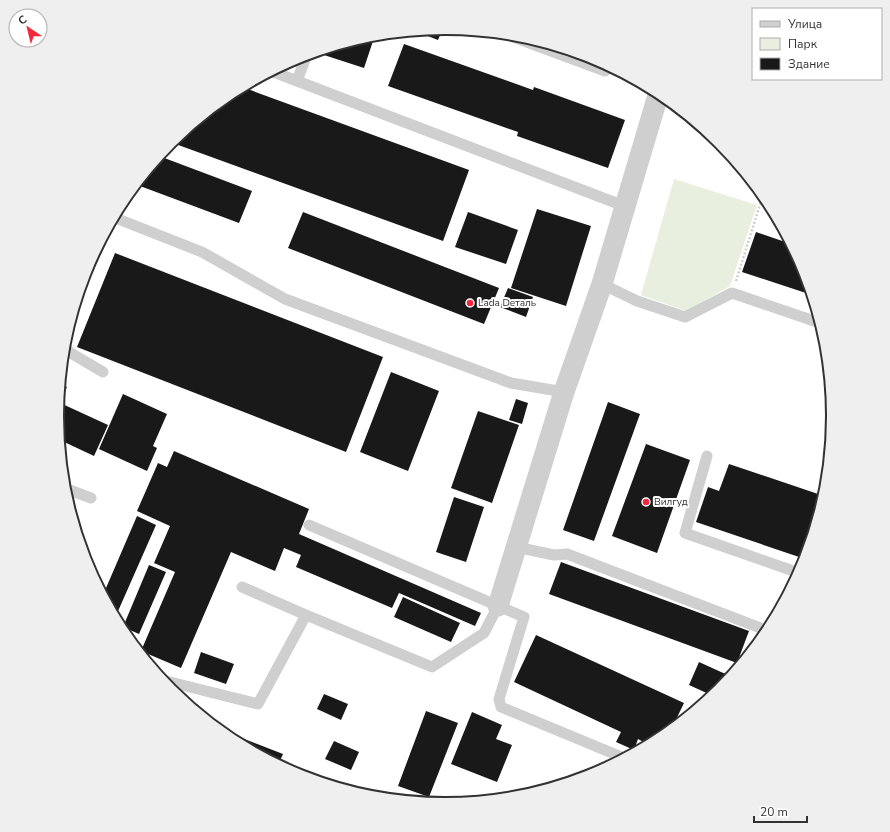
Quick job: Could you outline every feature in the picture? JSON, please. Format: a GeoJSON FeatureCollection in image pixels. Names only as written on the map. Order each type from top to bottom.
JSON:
{"type":"FeatureCollection","features":[{"type":"Feature","properties":{"kind":"street"},"geometry":{"type":"LineString","coordinates":[[498,606],[564,392],[602,284],[657,99]]}},
{"type":"Feature","properties":{"kind":"lane"},"geometry":{"type":"LineString","coordinates":[[541,47],[605,70]]}},
{"type":"Feature","properties":{"kind":"lane"},"geometry":{"type":"LineString","coordinates":[[297,81],[304,62]]}},
{"type":"Feature","properties":{"kind":"lane"},"geometry":{"type":"LineString","coordinates":[[277,73],[624,206]]}},
{"type":"Feature","properties":{"kind":"lane"},"geometry":{"type":"LineString","coordinates":[[119,219],[202,252],[285,299],[511,383],[564,392]]}},
{"type":"Feature","properties":{"kind":"lane"},"geometry":{"type":"LineString","coordinates":[[602,284],[637,301],[686,317],[732,293],[814,321]]}},
{"type":"Feature","properties":{"kind":"lane"},"geometry":{"type":"LineString","coordinates":[[69,353],[103,372]]}},
{"type":"Feature","properties":{"kind":"lane"},"geometry":{"type":"LineString","coordinates":[[707,456],[685,534],[793,571]]}},
{"type":"Feature","properties":{"kind":"lane"},"geometry":{"type":"LineString","coordinates":[[71,491],[91,498]]}},
{"type":"Feature","properties":{"kind":"lane"},"geometry":{"type":"LineString","coordinates":[[308,525],[524,617],[499,699],[501,707],[618,756]]}},
{"type":"Feature","properties":{"kind":"lane"},"geometry":{"type":"LineString","coordinates":[[516,547],[554,555],[567,554],[762,629]]}},
{"type":"Feature","properties":{"kind":"lane"},"geometry":{"type":"LineString","coordinates":[[242,587],[432,667],[484,633],[498,606]]}},
{"type":"Feature","properties":{"kind":"lane"},"geometry":{"type":"LineString","coordinates":[[174,683],[258,704],[306,615]]}},
{"type":"Feature","properties":{"kind":"path"},"geometry":{"type":"LineString","coordinates":[[732,293],[761,202]]}},
{"type":"Feature","properties":{"kind":"green space"},"geometry":{"type":"Polygon","coordinates":[[[674,179],[757,205],[730,286],[686,311],[641,295],[674,179]]]}},
{"type":"Feature","properties":{"kind":"building"},"geometry":{"type":"Polygon","coordinates":[[[440,35],[438,40],[427,36],[440,35]]]}},
{"type":"Feature","properties":{"kind":"building"},"geometry":{"type":"Polygon","coordinates":[[[373,42],[364,68],[324,55],[346,48],[373,42]]]}},
{"type":"Feature","properties":{"kind":"building"},"geometry":{"type":"Polygon","coordinates":[[[404,44],[533,90],[534,87],[625,120],[608,168],[517,136],[518,132],[388,86],[404,44]]]}},
{"type":"Feature","properties":{"kind":"building"},"geometry":{"type":"Polygon","coordinates":[[[249,90],[469,170],[443,241],[178,145],[213,114],[249,90]]]}},
{"type":"Feature","properties":{"kind":"building"},"geometry":{"type":"Polygon","coordinates":[[[165,158],[252,191],[239,223],[141,186],[165,158]]]}},
{"type":"Feature","properties":{"kind":"building"},"geometry":{"type":"Polygon","coordinates":[[[537,209],[591,226],[566,306],[511,288],[537,209]]]}},
{"type":"Feature","properties":{"kind":"building"},"geometry":{"type":"Polygon","coordinates":[[[303,212],[499,288],[484,324],[288,248],[303,212]]]}},
{"type":"Feature","properties":{"kind":"building"},"geometry":{"type":"Polygon","coordinates":[[[468,212],[518,230],[506,264],[455,247],[468,212]]]}},
{"type":"Feature","properties":{"kind":"building"},"geometry":{"type":"Polygon","coordinates":[[[756,232],[784,242],[806,293],[742,272],[756,232]]]}},
{"type":"Feature","properties":{"kind":"building"},"geometry":{"type":"Polygon","coordinates":[[[115,253],[383,357],[346,452],[77,347],[115,253]]]}},
{"type":"Feature","properties":{"kind":"building"},"geometry":{"type":"Polygon","coordinates":[[[508,288],[533,297],[526,317],[500,307],[508,288]]]}},
{"type":"Feature","properties":{"kind":"building"},"geometry":{"type":"Polygon","coordinates":[[[391,372],[439,391],[408,471],[360,452],[391,372]]]}},
{"type":"Feature","properties":{"kind":"building"},"geometry":{"type":"Polygon","coordinates":[[[123,394],[167,414],[153,446],[157,448],[147,471],[99,449],[123,394]]]}},
{"type":"Feature","properties":{"kind":"building"},"geometry":{"type":"Polygon","coordinates":[[[516,399],[528,403],[522,424],[509,420],[516,399]]]}},
{"type":"Feature","properties":{"kind":"building"},"geometry":{"type":"Polygon","coordinates":[[[608,402],[640,414],[594,541],[563,530],[608,402]]]}},
{"type":"Feature","properties":{"kind":"building"},"geometry":{"type":"Polygon","coordinates":[[[64,405],[108,425],[94,456],[65,442],[64,405]]]}},
{"type":"Feature","properties":{"kind":"building"},"geometry":{"type":"Polygon","coordinates":[[[478,411],[519,425],[492,503],[451,488],[478,411]]]}},
{"type":"Feature","properties":{"kind":"building"},"geometry":{"type":"Polygon","coordinates":[[[646,444],[690,460],[657,553],[612,536],[646,444]]]}},
{"type":"Feature","properties":{"kind":"building"},"geometry":{"type":"Polygon","coordinates":[[[174,451],[309,509],[299,534],[481,613],[475,626],[399,593],[392,608],[296,567],[301,555],[284,548],[275,571],[231,552],[181,668],[148,654],[143,647],[175,572],[154,563],[170,526],[137,511],[158,463],[167,467],[174,451]]]}},
{"type":"Feature","properties":{"kind":"building"},"geometry":{"type":"Polygon","coordinates":[[[729,464],[818,494],[813,515],[799,557],[696,522],[708,487],[719,491],[729,464]]]}},
{"type":"Feature","properties":{"kind":"building"},"geometry":{"type":"Polygon","coordinates":[[[454,497],[484,507],[466,562],[436,552],[454,497]]]}},
{"type":"Feature","properties":{"kind":"building"},"geometry":{"type":"Polygon","coordinates":[[[137,516],[156,525],[118,611],[105,589],[137,516]]]}},
{"type":"Feature","properties":{"kind":"building"},"geometry":{"type":"Polygon","coordinates":[[[561,562],[749,631],[739,657],[735,662],[549,594],[561,562]]]}},
{"type":"Feature","properties":{"kind":"building"},"geometry":{"type":"Polygon","coordinates":[[[149,565],[166,572],[139,634],[129,630],[125,623],[149,565]]]}},
{"type":"Feature","properties":{"kind":"building"},"geometry":{"type":"Polygon","coordinates":[[[403,597],[460,623],[451,642],[394,617],[403,597]]]}},
{"type":"Feature","properties":{"kind":"building"},"geometry":{"type":"Polygon","coordinates":[[[536,635],[684,703],[677,718],[643,742],[638,739],[636,746],[631,748],[616,742],[621,732],[514,682],[536,635]]]}},
{"type":"Feature","properties":{"kind":"building"},"geometry":{"type":"Polygon","coordinates":[[[201,652],[234,664],[226,684],[194,673],[201,652]]]}},
{"type":"Feature","properties":{"kind":"building"},"geometry":{"type":"Polygon","coordinates":[[[699,662],[725,674],[706,693],[689,685],[699,662]]]}},
{"type":"Feature","properties":{"kind":"building"},"geometry":{"type":"Polygon","coordinates":[[[324,694],[348,704],[341,720],[317,709],[324,694]]]}},
{"type":"Feature","properties":{"kind":"building"},"geometry":{"type":"Polygon","coordinates":[[[426,711],[458,723],[429,796],[398,786],[426,711]]]}},
{"type":"Feature","properties":{"kind":"building"},"geometry":{"type":"Polygon","coordinates":[[[472,712],[502,725],[496,739],[512,745],[497,782],[451,764],[472,712]]]}},
{"type":"Feature","properties":{"kind":"building"},"geometry":{"type":"Polygon","coordinates":[[[241,738],[283,754],[280,760],[241,738]]]}},
{"type":"Feature","properties":{"kind":"building"},"geometry":{"type":"Polygon","coordinates":[[[334,741],[359,752],[351,770],[325,759],[334,741]]]}},
{"type":"Feature","properties":{"kind":"place","name":"Lada Dеталь"},"geometry":{"type":"Point","coordinates":[470,303]}},
{"type":"Feature","properties":{"kind":"place","name":"Вилгуд"},"geometry":{"type":"Point","coordinates":[646,502]}}]}
